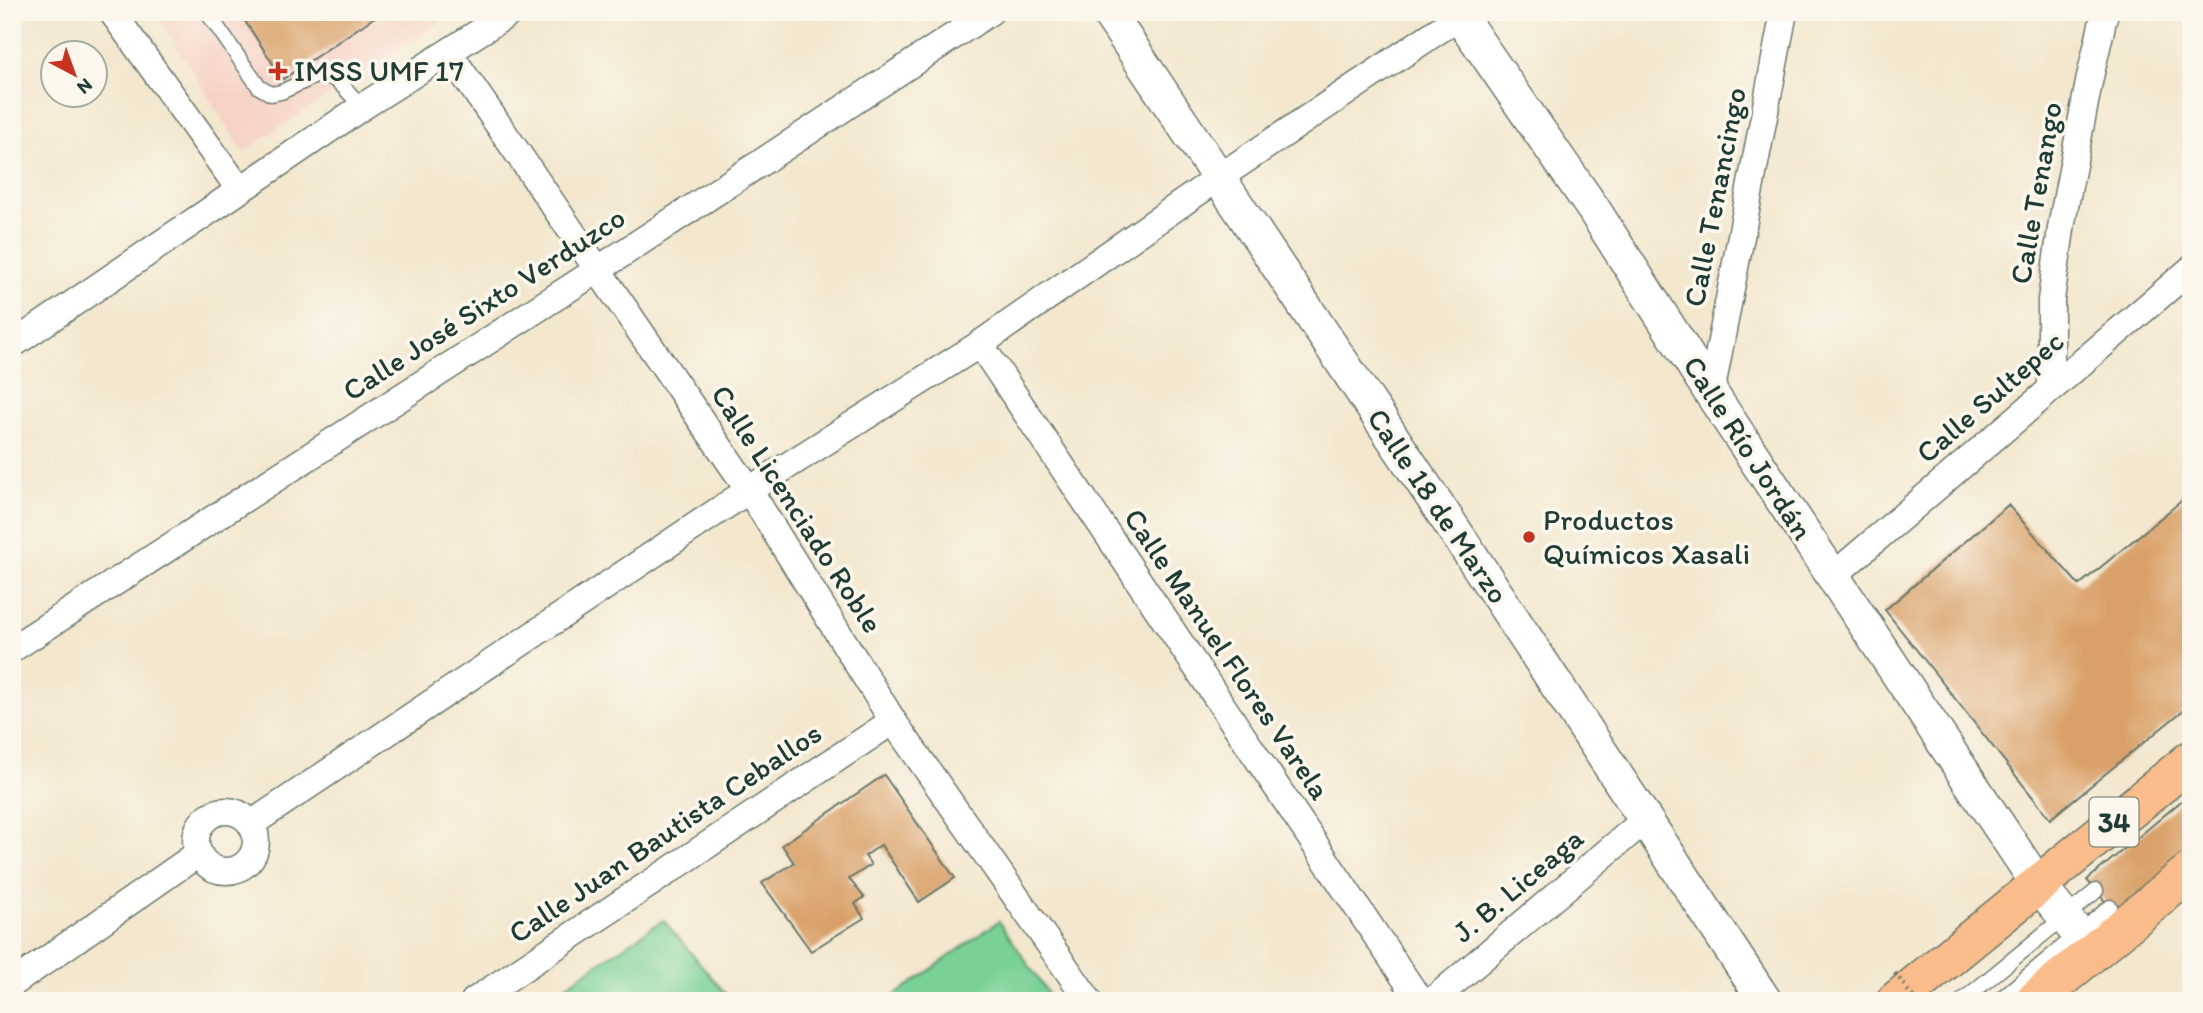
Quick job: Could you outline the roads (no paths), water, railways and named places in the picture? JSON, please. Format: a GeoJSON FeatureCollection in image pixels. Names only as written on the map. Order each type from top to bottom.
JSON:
{"type":"FeatureCollection","features":[{"type":"Feature","properties":{"kind":"main road","name":"34"},"geometry":{"type":"LineString","coordinates":[[1895,987],[2037,883],[2191,760]]}},
{"type":"Feature","properties":{"kind":"main road"},"geometry":{"type":"LineString","coordinates":[[2034,1001],[2078,934],[2191,871]]}},
{"type":"Feature","properties":{"kind":"street"},"geometry":{"type":"LineString","coordinates":[[112,12],[240,190]]}},
{"type":"Feature","properties":{"kind":"street"},"geometry":{"type":"LineString","coordinates":[[12,345],[362,107],[510,12]]}},
{"type":"Feature","properties":{"kind":"street","name":"Calle José Sixto Verduzco"},"geometry":{"type":"LineString","coordinates":[[12,649],[990,12]]}},
{"type":"Feature","properties":{"kind":"street","name":"Calle 18 de Marzo"},"geometry":{"type":"LineString","coordinates":[[1108,12],[1647,819],[1765,1001]]}},
{"type":"Feature","properties":{"kind":"street","name":"Calle Tenancingo"},"geometry":{"type":"LineString","coordinates":[[1711,393],[1784,12]]}},
{"type":"Feature","properties":{"kind":"street","name":"Calle Tenango"},"geometry":{"type":"LineString","coordinates":[[2051,387],[2051,300],[2062,222],[2105,12]]}},
{"type":"Feature","properties":{"kind":"street"},"geometry":{"type":"LineString","coordinates":[[251,824],[749,490],[980,344],[1460,14]]}},
{"type":"Feature","properties":{"kind":"street","name":"Calle Río Jordán"},"geometry":{"type":"LineString","coordinates":[[1460,14],[1594,210],[1711,393],[2037,883],[2078,934]]}},
{"type":"Feature","properties":{"kind":"street","name":"Calle Licenciado Roble"},"geometry":{"type":"LineString","coordinates":[[449,53],[749,490],[893,721],[1089,1001]]}},
{"type":"Feature","properties":{"kind":"street","name":"Calle Sultepec"},"geometry":{"type":"LineString","coordinates":[[1833,576],[2191,269]]}},
{"type":"Feature","properties":{"kind":"street","name":"Calle Manuel Flores Varela"},"geometry":{"type":"LineString","coordinates":[[980,344],[1420,1001]]}},
{"type":"Feature","properties":{"kind":"street","name":"Calle Juan Bautista Ceballos"},"geometry":{"type":"LineString","coordinates":[[474,1001],[893,721]]}},
{"type":"Feature","properties":{"kind":"street"},"geometry":{"type":"LineString","coordinates":[[233,812],[243,816],[251,824],[256,845],[245,864],[235,870],[214,868],[205,862],[199,853],[196,843],[198,831],[203,822],[212,815],[233,812]]}},
{"type":"Feature","properties":{"kind":"street","name":"J. B. Liceaga"},"geometry":{"type":"LineString","coordinates":[[1432,1001],[1647,819]]}},
{"type":"Feature","properties":{"kind":"street"},"geometry":{"type":"LineString","coordinates":[[16,987],[199,853]]}},
{"type":"Feature","properties":{"kind":"lane"},"geometry":{"type":"LineString","coordinates":[[207,12],[259,87],[271,94],[320,74],[327,74],[342,85],[362,107]]}},
{"type":"Feature","properties":{"kind":"lane"},"geometry":{"type":"LineString","coordinates":[[1962,1001],[2078,934],[2096,891]]}},
{"type":"Feature","properties":{"kind":"lane"},"geometry":{"type":"LineString","coordinates":[[1997,1001],[2110,907]]}},
{"type":"Feature","properties":{"kind":"place","name":"IMSS UMF 17"},"geometry":{"type":"Point","coordinates":[278,71]}},
{"type":"Feature","properties":{"kind":"place","name":"Productos Químicos Xasali"},"geometry":{"type":"Point","coordinates":[1529,537]}}]}
